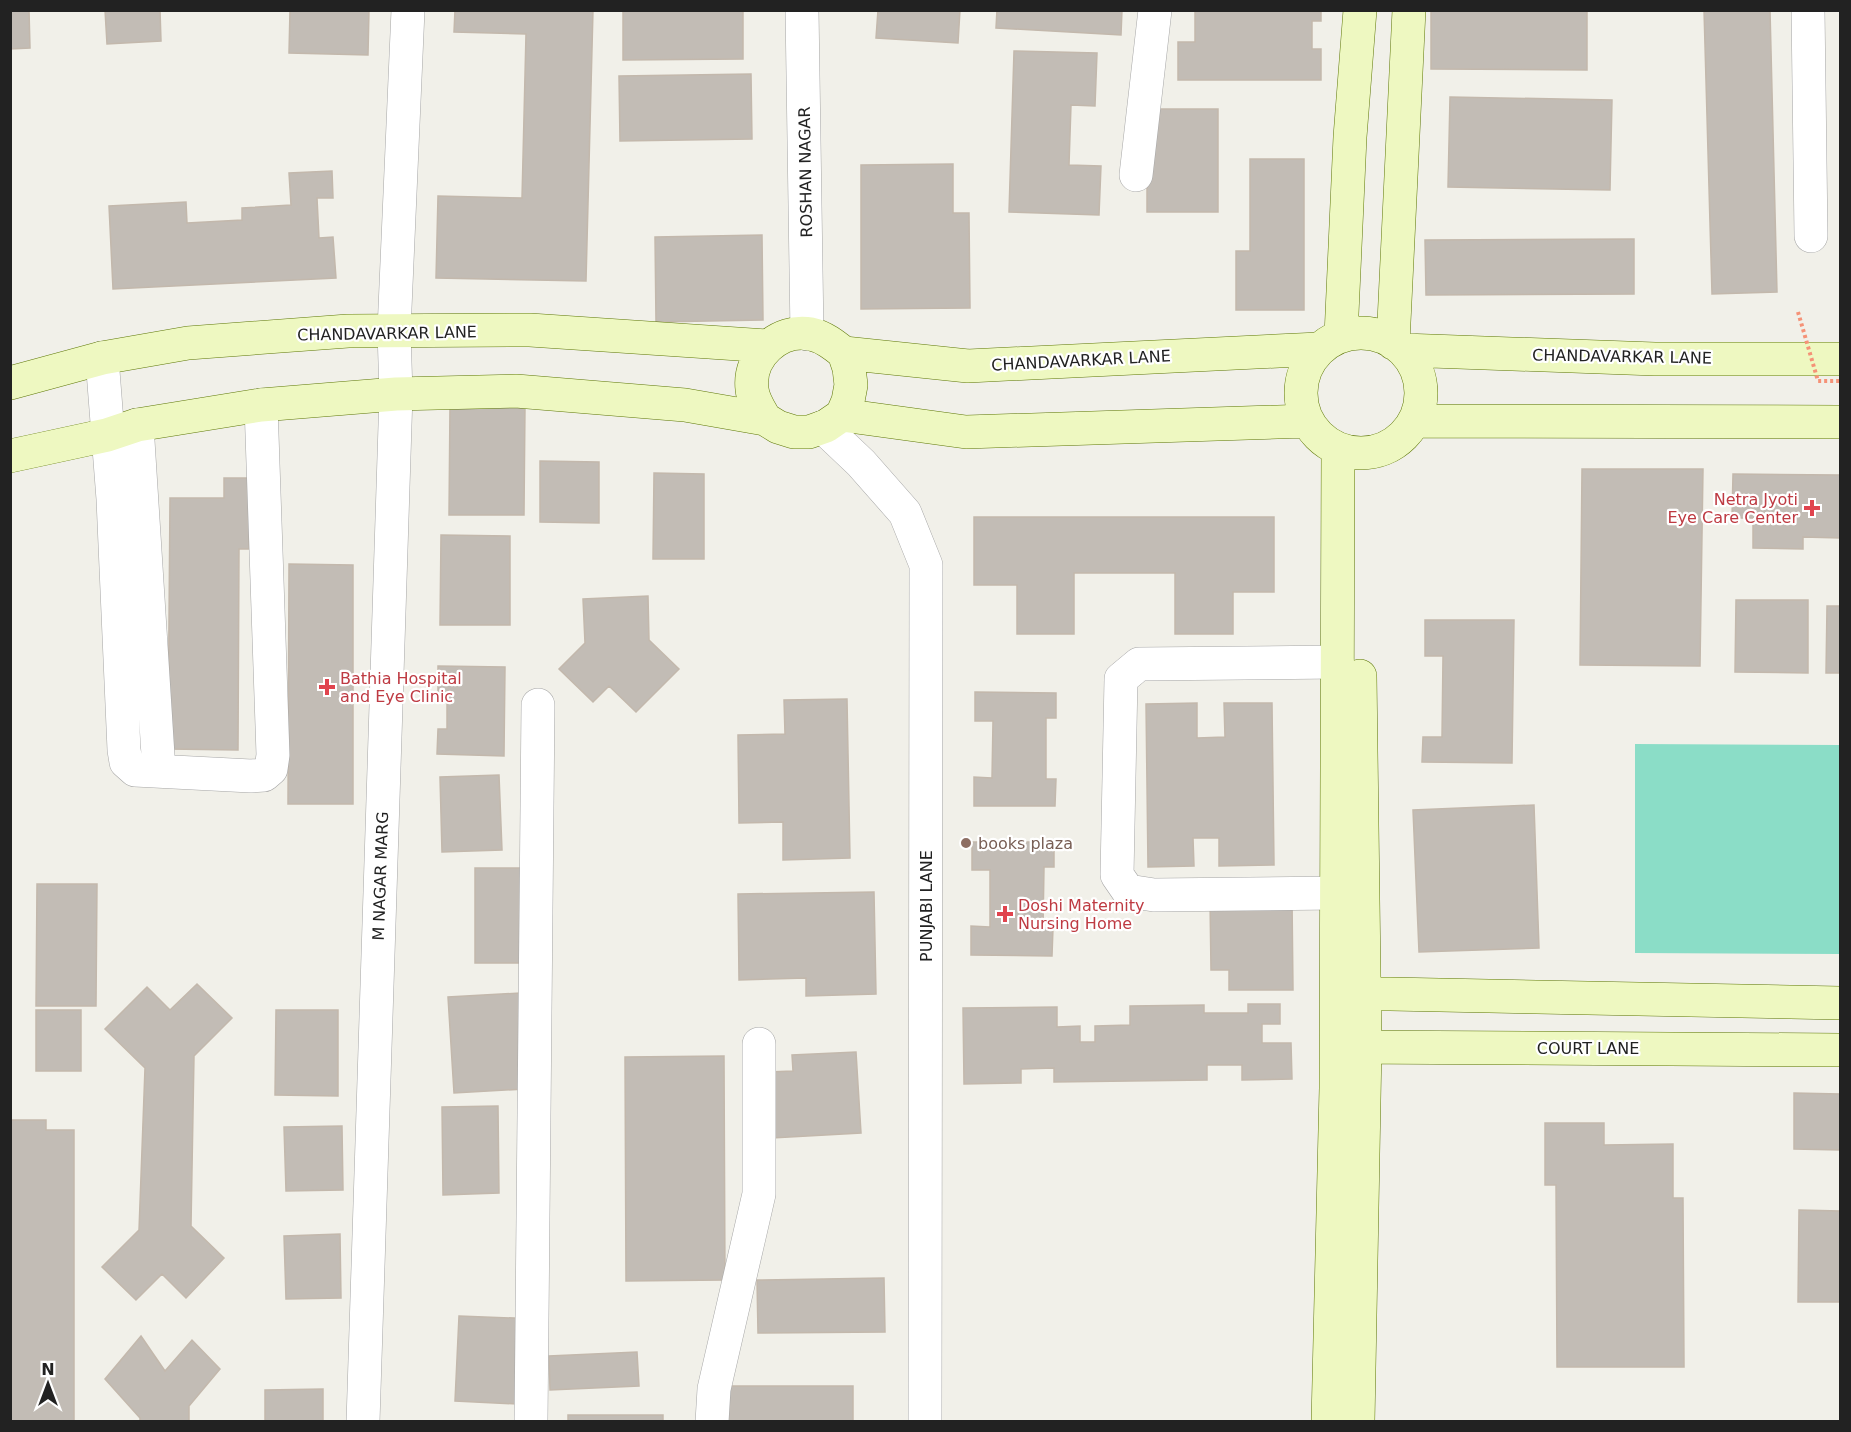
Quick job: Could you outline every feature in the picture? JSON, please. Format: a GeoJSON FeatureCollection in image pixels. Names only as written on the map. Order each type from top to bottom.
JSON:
{"type":"FeatureCollection","features":[{"type":"Feature","properties":{"kind":"street","name":"M NAGAR MARG"},"geometry":{"type":"LineString","coordinates":[[363,1422],[396,394],[394,331],[408,10]]}},
{"type":"Feature","properties":{"kind":"street","name":"ROSHAN NAGAR"},"geometry":{"type":"LineString","coordinates":[[802,10],[807,334]]}},
{"type":"Feature","properties":{"kind":"street"},"geometry":{"type":"LineString","coordinates":[[1136,175],[1155,10]]}},
{"type":"Feature","properties":{"kind":"street"},"geometry":{"type":"LineString","coordinates":[[1330,343],[1360,10]]}},
{"type":"Feature","properties":{"kind":"street"},"geometry":{"type":"LineString","coordinates":[[1398,346],[1408,10]]}},
{"type":"Feature","properties":{"kind":"street"},"geometry":{"type":"LineString","coordinates":[[1808,10],[1810,236]]}},
{"type":"Feature","properties":{"kind":"street","name":"CHANDAVARKAR LANE"},"geometry":{"type":"LineString","coordinates":[[10,383],[102,358],[188,343],[348,331],[530,330],[768,346],[796,333],[813,334],[844,353],[968,366],[1330,343]]}},
{"type":"Feature","properties":{"kind":"street"},"geometry":{"type":"LineString","coordinates":[[1349,333],[1370,333],[1389,339],[1398,346],[1417,369],[1422,389],[1420,410],[1410,428],[1396,443],[1377,452],[1347,451],[1321,439],[1307,421],[1301,406],[1300,387],[1305,369],[1316,352],[1330,343],[1349,333]]}},
{"type":"Feature","properties":{"kind":"street"},"geometry":{"type":"LineString","coordinates":[[765,419],[752,390],[752,374],[758,358],[768,346]]}},
{"type":"Feature","properties":{"kind":"street","name":"CHANDAVARKAR LANE"},"geometry":{"type":"LineString","coordinates":[[1398,346],[1655,358],[1840,359]]}},
{"type":"Feature","properties":{"kind":"street"},"geometry":{"type":"LineString","coordinates":[[10,456],[107,435],[137,425],[261,405],[396,394],[516,391],[685,405],[765,419],[778,427],[794,432],[809,432],[832,421],[848,401],[851,385],[844,353]]}},
{"type":"Feature","properties":{"kind":"street"},"geometry":{"type":"LineString","coordinates":[[102,358],[113,499],[124,750],[126,762],[135,770],[251,776],[264,775],[271,769],[261,405]]}},
{"type":"Feature","properties":{"kind":"street"},"geometry":{"type":"LineString","coordinates":[[832,421],[966,432],[1307,421]]}},
{"type":"Feature","properties":{"kind":"street","name":"PUNJABI LANE"},"geometry":{"type":"LineString","coordinates":[[832,421],[861,463],[905,513],[926,565],[925,1422]]}},
{"type":"Feature","properties":{"kind":"street"},"geometry":{"type":"LineString","coordinates":[[1414,421],[1840,422]]}},
{"type":"Feature","properties":{"kind":"street"},"geometry":{"type":"LineString","coordinates":[[137,425],[159,771]]}},
{"type":"Feature","properties":{"kind":"street"},"geometry":{"type":"LineString","coordinates":[[1347,451],[1337,662],[1337,892],[1350,993]]}},
{"type":"Feature","properties":{"kind":"street"},"geometry":{"type":"LineString","coordinates":[[1347,451],[1350,993],[1358,1422]]}},
{"type":"Feature","properties":{"kind":"street"},"geometry":{"type":"LineString","coordinates":[[1337,662],[1139,664],[1121,679],[1117,875],[1128,891],[1154,896],[1337,892]]}},
{"type":"Feature","properties":{"kind":"street"},"geometry":{"type":"LineString","coordinates":[[531,1422],[538,705]]}},
{"type":"Feature","properties":{"kind":"street"},"geometry":{"type":"LineString","coordinates":[[1350,993],[1840,1003]]}},
{"type":"Feature","properties":{"kind":"street"},"geometry":{"type":"LineString","coordinates":[[712,1422],[714,1389],[759,1194],[759,1044]]}},
{"type":"Feature","properties":{"kind":"street"},"geometry":{"type":"LineString","coordinates":[[1328,1422],[1351,1047]]}},
{"type":"Feature","properties":{"kind":"street","name":"COURT LANE"},"geometry":{"type":"LineString","coordinates":[[1351,1047],[1840,1050]]}},
{"type":"Feature","properties":{"kind":"path"},"geometry":{"type":"LineString","coordinates":[[1798,312],[1818,381],[1840,381]]}},
{"type":"Feature","properties":{"kind":"green space"},"geometry":{"type":"Polygon","coordinates":[[[1635,744],[1840,745],[1840,954],[1635,953],[1635,744]]]}},
{"type":"Feature","properties":{"kind":"building"},"geometry":{"type":"Polygon","coordinates":[[[10,10],[29,10],[30,48],[10,49],[10,10]]]}},
{"type":"Feature","properties":{"kind":"building"},"geometry":{"type":"Polygon","coordinates":[[[105,10],[160,10],[161,41],[107,44],[105,10]]]}},
{"type":"Feature","properties":{"kind":"building"},"geometry":{"type":"Polygon","coordinates":[[[290,10],[369,10],[368,55],[289,53],[290,10]]]}},
{"type":"Feature","properties":{"kind":"building"},"geometry":{"type":"Polygon","coordinates":[[[455,10],[593,10],[586,281],[436,278],[438,196],[522,198],[526,34],[454,32],[455,10]]]}},
{"type":"Feature","properties":{"kind":"building"},"geometry":{"type":"Polygon","coordinates":[[[743,10],[743,59],[623,60],[623,11],[743,10]]]}},
{"type":"Feature","properties":{"kind":"building"},"geometry":{"type":"Polygon","coordinates":[[[878,10],[960,10],[958,43],[876,38],[878,10]]]}},
{"type":"Feature","properties":{"kind":"building"},"geometry":{"type":"Polygon","coordinates":[[[997,10],[1122,10],[1121,35],[996,28],[997,10]]]}},
{"type":"Feature","properties":{"kind":"building"},"geometry":{"type":"Polygon","coordinates":[[[1195,10],[1321,10],[1321,21],[1312,21],[1312,49],[1321,49],[1321,80],[1178,80],[1178,42],[1195,42],[1195,10]]]}},
{"type":"Feature","properties":{"kind":"building"},"geometry":{"type":"Polygon","coordinates":[[[1431,10],[1587,10],[1587,70],[1431,69],[1431,10]]]}},
{"type":"Feature","properties":{"kind":"building"},"geometry":{"type":"Polygon","coordinates":[[[1704,10],[1770,10],[1777,292],[1712,294],[1704,10]]]}},
{"type":"Feature","properties":{"kind":"building"},"geometry":{"type":"Polygon","coordinates":[[[1014,51],[1097,53],[1095,106],[1071,105],[1069,165],[1101,166],[1099,215],[1009,212],[1014,51]]]}},
{"type":"Feature","properties":{"kind":"building"},"geometry":{"type":"Polygon","coordinates":[[[751,74],[752,139],[620,141],[619,76],[751,74]]]}},
{"type":"Feature","properties":{"kind":"building"},"geometry":{"type":"Polygon","coordinates":[[[1450,97],[1612,100],[1610,190],[1448,187],[1450,97]]]}},
{"type":"Feature","properties":{"kind":"building"},"geometry":{"type":"Polygon","coordinates":[[[1147,109],[1218,109],[1218,212],[1147,212],[1147,109]]]}},
{"type":"Feature","properties":{"kind":"building"},"geometry":{"type":"Polygon","coordinates":[[[1250,159],[1304,159],[1304,310],[1236,310],[1236,251],[1250,251],[1250,159]]]}},
{"type":"Feature","properties":{"kind":"building"},"geometry":{"type":"Polygon","coordinates":[[[953,164],[953,213],[969,213],[970,308],[861,309],[861,165],[953,164]]]}},
{"type":"Feature","properties":{"kind":"building"},"geometry":{"type":"Polygon","coordinates":[[[332,171],[333,198],[317,198],[319,238],[333,237],[336,278],[113,289],[109,206],[186,202],[187,223],[242,220],[242,208],[291,205],[289,173],[332,171]]]}},
{"type":"Feature","properties":{"kind":"building"},"geometry":{"type":"Polygon","coordinates":[[[762,235],[763,320],[656,322],[655,237],[762,235]]]}},
{"type":"Feature","properties":{"kind":"building"},"geometry":{"type":"Polygon","coordinates":[[[1634,239],[1634,294],[1426,295],[1425,240],[1634,239]]]}},
{"type":"Feature","properties":{"kind":"building"},"geometry":{"type":"Polygon","coordinates":[[[450,405],[525,406],[524,515],[449,515],[450,405]]]}},
{"type":"Feature","properties":{"kind":"building"},"geometry":{"type":"Polygon","coordinates":[[[540,461],[599,462],[599,523],[540,522],[540,461]]]}},
{"type":"Feature","properties":{"kind":"building"},"geometry":{"type":"Polygon","coordinates":[[[1582,469],[1703,469],[1700,666],[1580,665],[1582,469]]]}},
{"type":"Feature","properties":{"kind":"building"},"geometry":{"type":"Polygon","coordinates":[[[654,473],[704,474],[704,559],[653,559],[654,473]]]}},
{"type":"Feature","properties":{"kind":"building"},"geometry":{"type":"Polygon","coordinates":[[[1733,474],[1840,475],[1840,538],[1803,537],[1803,549],[1753,548],[1753,518],[1732,518],[1733,474]]]}},
{"type":"Feature","properties":{"kind":"building"},"geometry":{"type":"Polygon","coordinates":[[[224,478],[250,478],[249,549],[239,549],[238,750],[168,749],[170,498],[224,498],[224,478]]]}},
{"type":"Feature","properties":{"kind":"building"},"geometry":{"type":"Polygon","coordinates":[[[974,517],[1274,517],[1274,592],[1233,592],[1233,634],[1175,634],[1175,573],[1074,573],[1074,634],[1017,634],[1017,585],[974,585],[974,517]]]}},
{"type":"Feature","properties":{"kind":"building"},"geometry":{"type":"Polygon","coordinates":[[[441,535],[510,536],[510,625],[440,625],[441,535]]]}},
{"type":"Feature","properties":{"kind":"building"},"geometry":{"type":"Polygon","coordinates":[[[289,564],[353,565],[353,804],[288,804],[289,564]]]}},
{"type":"Feature","properties":{"kind":"building"},"geometry":{"type":"Polygon","coordinates":[[[648,596],[649,640],[679,669],[636,712],[609,686],[593,702],[559,669],[585,643],[583,599],[648,596]]]}},
{"type":"Feature","properties":{"kind":"building"},"geometry":{"type":"Polygon","coordinates":[[[1736,600],[1808,600],[1808,673],[1735,672],[1736,600]]]}},
{"type":"Feature","properties":{"kind":"building"},"geometry":{"type":"Polygon","coordinates":[[[1827,606],[1840,606],[1840,673],[1826,673],[1827,606]]]}},
{"type":"Feature","properties":{"kind":"building"},"geometry":{"type":"Polygon","coordinates":[[[1425,620],[1514,620],[1512,763],[1422,762],[1423,737],[1442,737],[1443,656],[1425,656],[1425,620]]]}},
{"type":"Feature","properties":{"kind":"building"},"geometry":{"type":"Polygon","coordinates":[[[438,666],[505,667],[504,756],[437,754],[438,729],[447,729],[447,692],[438,692],[438,666]]]}},
{"type":"Feature","properties":{"kind":"building"},"geometry":{"type":"Polygon","coordinates":[[[975,692],[1056,693],[1056,718],[1046,718],[1046,779],[1056,779],[1055,806],[974,806],[974,777],[992,778],[993,721],[975,721],[975,692]]]}},
{"type":"Feature","properties":{"kind":"building"},"geometry":{"type":"Polygon","coordinates":[[[847,699],[850,858],[783,860],[783,822],[739,823],[738,735],[785,734],[784,700],[847,699]]]}},
{"type":"Feature","properties":{"kind":"building"},"geometry":{"type":"Polygon","coordinates":[[[1197,703],[1197,738],[1225,737],[1224,703],[1272,703],[1274,865],[1219,866],[1219,838],[1193,838],[1194,866],[1148,867],[1146,704],[1197,703]]]}},
{"type":"Feature","properties":{"kind":"building"},"geometry":{"type":"Polygon","coordinates":[[[499,775],[502,850],[442,852],[440,777],[499,775]]]}},
{"type":"Feature","properties":{"kind":"building"},"geometry":{"type":"Polygon","coordinates":[[[1534,805],[1539,948],[1419,952],[1413,810],[1534,805]]]}},
{"type":"Feature","properties":{"kind":"building"},"geometry":{"type":"Polygon","coordinates":[[[972,842],[1054,842],[1054,867],[1044,867],[1043,928],[1053,928],[1052,956],[971,955],[971,926],[990,927],[990,870],[972,870],[972,842]]]}},
{"type":"Feature","properties":{"kind":"building"},"geometry":{"type":"Polygon","coordinates":[[[475,868],[546,868],[546,963],[475,963],[475,868]]]}},
{"type":"Feature","properties":{"kind":"building"},"geometry":{"type":"Polygon","coordinates":[[[37,884],[97,884],[96,1006],[36,1006],[37,884]]]}},
{"type":"Feature","properties":{"kind":"building"},"geometry":{"type":"Polygon","coordinates":[[[874,892],[876,994],[806,996],[806,978],[739,980],[738,894],[874,892]]]}},
{"type":"Feature","properties":{"kind":"building"},"geometry":{"type":"Polygon","coordinates":[[[1292,898],[1293,990],[1229,990],[1229,970],[1211,970],[1210,900],[1292,898]]]}},
{"type":"Feature","properties":{"kind":"building"},"geometry":{"type":"Polygon","coordinates":[[[197,984],[232,1018],[194,1056],[191,1226],[224,1258],[186,1298],[162,1274],[136,1300],[102,1267],[139,1230],[145,1068],[105,1029],[147,987],[170,1010],[197,984]]]}},
{"type":"Feature","properties":{"kind":"building"},"geometry":{"type":"Polygon","coordinates":[[[520,993],[525,1089],[454,1093],[448,997],[520,993]]]}},
{"type":"Feature","properties":{"kind":"building"},"geometry":{"type":"Polygon","coordinates":[[[1248,1004],[1280,1004],[1280,1024],[1262,1024],[1262,1043],[1291,1043],[1292,1079],[1242,1080],[1242,1065],[1207,1065],[1207,1080],[1054,1082],[1054,1068],[1021,1069],[1021,1083],[964,1084],[963,1008],[1057,1007],[1057,1027],[1080,1026],[1080,1042],[1095,1042],[1095,1026],[1130,1025],[1130,1006],[1204,1005],[1204,1013],[1248,1013],[1248,1004]]]}},
{"type":"Feature","properties":{"kind":"building"},"geometry":{"type":"Polygon","coordinates":[[[36,1010],[81,1010],[81,1071],[36,1071],[36,1010]]]}},
{"type":"Feature","properties":{"kind":"building"},"geometry":{"type":"Polygon","coordinates":[[[276,1010],[338,1010],[338,1096],[275,1095],[276,1010]]]}},
{"type":"Feature","properties":{"kind":"building"},"geometry":{"type":"Polygon","coordinates":[[[856,1052],[861,1133],[772,1138],[768,1072],[793,1071],[792,1055],[856,1052]]]}},
{"type":"Feature","properties":{"kind":"building"},"geometry":{"type":"Polygon","coordinates":[[[724,1056],[725,1280],[626,1281],[625,1057],[724,1056]]]}},
{"type":"Feature","properties":{"kind":"building"},"geometry":{"type":"Polygon","coordinates":[[[1794,1093],[1840,1094],[1840,1150],[1794,1149],[1794,1093]]]}},
{"type":"Feature","properties":{"kind":"building"},"geometry":{"type":"Polygon","coordinates":[[[498,1106],[499,1193],[443,1195],[442,1107],[498,1106]]]}},
{"type":"Feature","properties":{"kind":"building"},"geometry":{"type":"Polygon","coordinates":[[[10,1120],[46,1120],[46,1130],[74,1130],[74,1421],[10,1421],[10,1120]]]}},
{"type":"Feature","properties":{"kind":"building"},"geometry":{"type":"Polygon","coordinates":[[[1545,1123],[1604,1123],[1604,1145],[1673,1144],[1673,1198],[1683,1198],[1684,1367],[1557,1367],[1556,1185],[1545,1185],[1545,1123]]]}},
{"type":"Feature","properties":{"kind":"building"},"geometry":{"type":"Polygon","coordinates":[[[342,1126],[343,1190],[286,1191],[284,1127],[342,1126]]]}},
{"type":"Feature","properties":{"kind":"building"},"geometry":{"type":"Polygon","coordinates":[[[1799,1210],[1840,1211],[1840,1302],[1798,1302],[1799,1210]]]}},
{"type":"Feature","properties":{"kind":"building"},"geometry":{"type":"Polygon","coordinates":[[[340,1234],[341,1298],[286,1299],[284,1236],[340,1234]]]}},
{"type":"Feature","properties":{"kind":"building"},"geometry":{"type":"Polygon","coordinates":[[[884,1278],[885,1332],[758,1333],[757,1280],[884,1278]]]}},
{"type":"Feature","properties":{"kind":"building"},"geometry":{"type":"Polygon","coordinates":[[[459,1316],[540,1319],[536,1405],[455,1401],[459,1316]]]}},
{"type":"Feature","properties":{"kind":"building"},"geometry":{"type":"Polygon","coordinates":[[[141,1336],[165,1371],[192,1340],[220,1369],[189,1406],[189,1422],[140,1422],[140,1418],[105,1379],[141,1336]]]}},
{"type":"Feature","properties":{"kind":"building"},"geometry":{"type":"Polygon","coordinates":[[[637,1352],[639,1386],[550,1390],[549,1356],[637,1352]]]}},
{"type":"Feature","properties":{"kind":"building"},"geometry":{"type":"Polygon","coordinates":[[[727,1386],[853,1386],[853,1422],[727,1422],[727,1386]]]}},
{"type":"Feature","properties":{"kind":"building"},"geometry":{"type":"Polygon","coordinates":[[[323,1389],[323,1422],[265,1422],[265,1390],[323,1389]]]}},
{"type":"Feature","properties":{"kind":"building"},"geometry":{"type":"Polygon","coordinates":[[[568,1415],[663,1415],[663,1422],[568,1422],[568,1415]]]}},
{"type":"Feature","properties":{"kind":"place","name":"Netra Jyoti Eye Care Center"},"geometry":{"type":"Point","coordinates":[1812,508]}},
{"type":"Feature","properties":{"kind":"place","name":"Bathia Hospital and Eye Clinic"},"geometry":{"type":"Point","coordinates":[327,687]}},
{"type":"Feature","properties":{"kind":"place","name":"books plaza"},"geometry":{"type":"Point","coordinates":[966,843]}},
{"type":"Feature","properties":{"kind":"place","name":"Doshi Maternity Nursing Home"},"geometry":{"type":"Point","coordinates":[1005,914]}}]}
